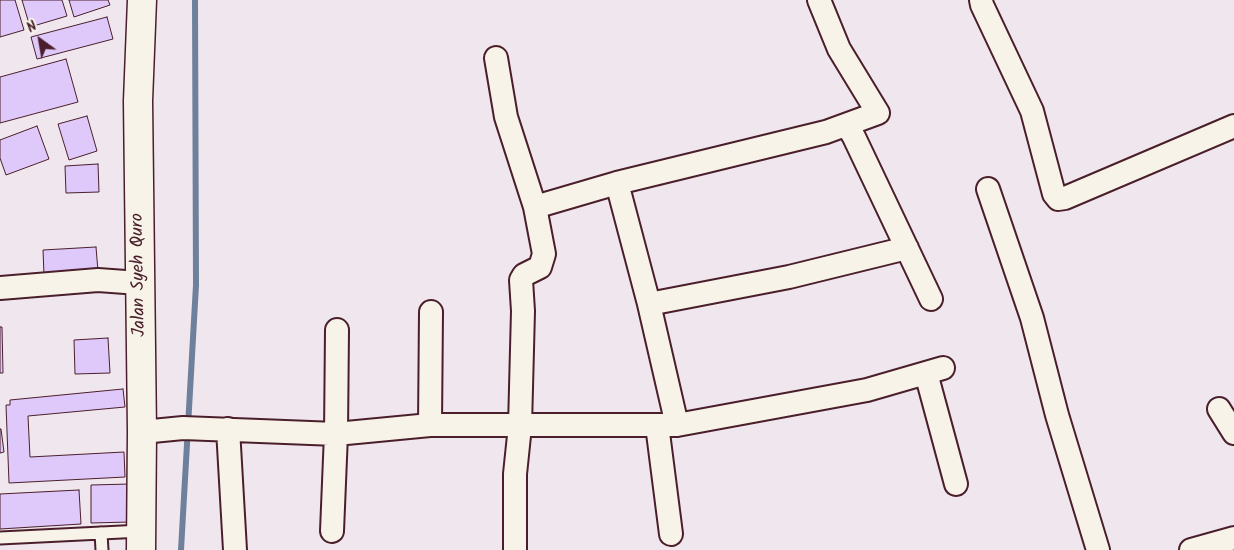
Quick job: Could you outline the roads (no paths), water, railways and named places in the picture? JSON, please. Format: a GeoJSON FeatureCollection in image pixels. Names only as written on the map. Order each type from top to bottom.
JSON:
{"type":"FeatureCollection","features":[{"type":"Feature","properties":{"kind":"main road","name":"Jalan Syeh Quro"},"geometry":{"type":"LineString","coordinates":[[141,540],[142,432],[138,101],[142,0]]}},
{"type":"Feature","properties":{"kind":"street"},"geometry":{"type":"LineString","coordinates":[[534,207],[617,183],[826,132],[878,113],[839,49],[819,0]]}},
{"type":"Feature","properties":{"kind":"street"},"geometry":{"type":"LineString","coordinates":[[981,0],[1032,110],[1054,194],[1058,199],[1065,198],[1234,126]]}},
{"type":"Feature","properties":{"kind":"street"},"geometry":{"type":"LineString","coordinates":[[496,58],[506,116],[534,207],[544,254],[540,267],[524,275],[521,280],[523,312],[520,426],[515,474],[515,550]]}},
{"type":"Feature","properties":{"kind":"street"},"geometry":{"type":"LineString","coordinates":[[847,125],[931,300]]}},
{"type":"Feature","properties":{"kind":"street"},"geometry":{"type":"LineString","coordinates":[[617,183],[649,304],[667,425],[671,534]]}},
{"type":"Feature","properties":{"kind":"street"},"geometry":{"type":"LineString","coordinates":[[988,189],[1032,318],[1057,415],[1098,550]]}},
{"type":"Feature","properties":{"kind":"street"},"geometry":{"type":"LineString","coordinates":[[649,304],[789,277],[907,248]]}},
{"type":"Feature","properties":{"kind":"street"},"geometry":{"type":"LineString","coordinates":[[0,288],[98,280],[140,283]]}},
{"type":"Feature","properties":{"kind":"street"},"geometry":{"type":"LineString","coordinates":[[430,312],[430,425]]}},
{"type":"Feature","properties":{"kind":"street"},"geometry":{"type":"LineString","coordinates":[[332,531],[336,434],[337,330]]}},
{"type":"Feature","properties":{"kind":"street"},"geometry":{"type":"LineString","coordinates":[[142,432],[228,429],[336,434],[430,425],[667,425],[867,390],[934,370],[956,484]]}},
{"type":"Feature","properties":{"kind":"street"},"geometry":{"type":"LineString","coordinates":[[1219,409],[1234,433]]}},
{"type":"Feature","properties":{"kind":"street"},"geometry":{"type":"LineString","coordinates":[[228,429],[235,550]]}},
{"type":"Feature","properties":{"kind":"street"},"geometry":{"type":"LineString","coordinates":[[1190,550],[1234,538]]}},
{"type":"Feature","properties":{"kind":"lane"},"geometry":{"type":"LineString","coordinates":[[0,538],[101,533],[141,540]]}},
{"type":"Feature","properties":{"kind":"lane"},"geometry":{"type":"LineString","coordinates":[[101,533],[102,550]]}},
{"type":"Feature","properties":{"kind":"waterway"},"geometry":{"type":"LineString","coordinates":[[181,550],[196,285],[195,0]]}}]}
